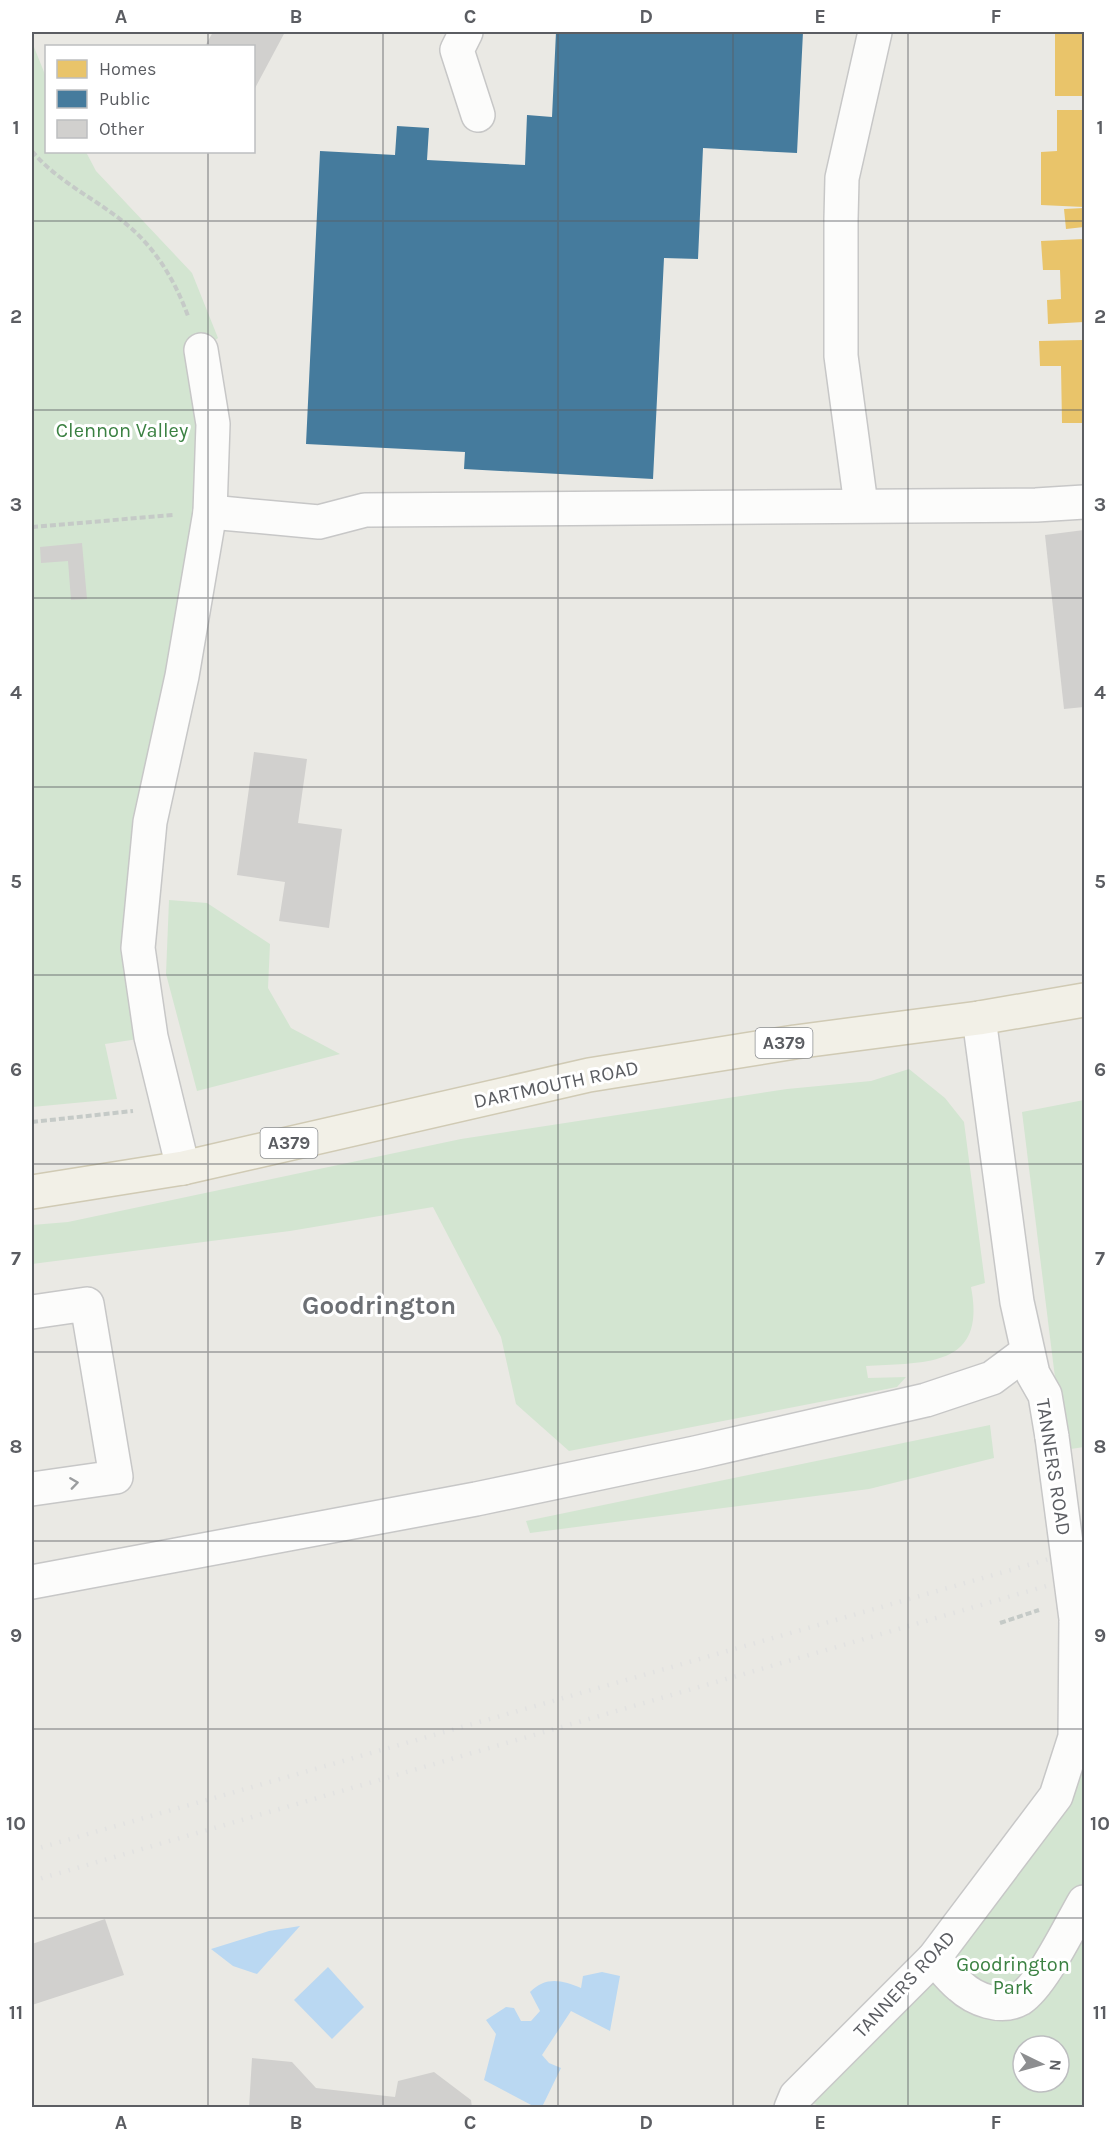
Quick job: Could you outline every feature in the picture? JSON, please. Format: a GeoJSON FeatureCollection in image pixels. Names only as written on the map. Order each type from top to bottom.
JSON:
{"type":"FeatureCollection","features":[{"type":"Feature","properties":{"kind":"main road","name":"DARTMOUTH ROAD"},"geometry":{"type":"LineString","coordinates":[[32,1192],[183,1168],[589,1075],[795,1041],[979,1018],[1084,1000]]}},
{"type":"Feature","properties":{"kind":"street"},"geometry":{"type":"LineString","coordinates":[[466,32],[457,50],[478,115]]}},
{"type":"Feature","properties":{"kind":"street"},"geometry":{"type":"LineString","coordinates":[[861,505],[841,356],[842,178],[875,32]]}},
{"type":"Feature","properties":{"kind":"street"},"geometry":{"type":"LineString","coordinates":[[183,1168],[151,1037],[138,948],[150,822],[182,676],[210,512],[213,424],[201,350]]}},
{"type":"Feature","properties":{"kind":"street"},"geometry":{"type":"LineString","coordinates":[[210,512],[319,522],[365,510],[1036,505],[1084,502]]}},
{"type":"Feature","properties":{"kind":"street","name":"TANNERS ROAD"},"geometry":{"type":"LineString","coordinates":[[791,2108],[795,2096],[934,1958],[1056,1796],[1075,1737],[1076,1619],[1052,1437],[1045,1395],[1033,1374],[1017,1302],[979,1018]]}},
{"type":"Feature","properties":{"kind":"street"},"geometry":{"type":"LineString","coordinates":[[32,1312],[87,1304],[116,1477],[32,1489]]}},
{"type":"Feature","properties":{"kind":"street"},"geometry":{"type":"LineString","coordinates":[[32,1581],[476,1499],[695,1453],[926,1400],[992,1378],[1027,1352]]}},
{"type":"Feature","properties":{"kind":"street"},"geometry":{"type":"LineString","coordinates":[[934,1958],[960,1987],[987,2002],[1007,2003],[1020,1999],[1038,1981],[1084,1902]]}},
{"type":"Feature","properties":{"kind":"path"},"geometry":{"type":"LineString","coordinates":[[32,151],[47,169],[122,220],[167,268],[201,350]]}},
{"type":"Feature","properties":{"kind":"path"},"geometry":{"type":"LineString","coordinates":[[32,527],[210,512]]}},
{"type":"Feature","properties":{"kind":"path"},"geometry":{"type":"LineString","coordinates":[[32,1122],[169,1106]]}},
{"type":"Feature","properties":{"kind":"green space","name":"Clennon Valley"},"geometry":{"type":"Polygon","coordinates":[[[32,42],[45,74],[45,153],[87,153],[96,171],[192,273],[218,338],[202,350],[213,424],[150,822],[151,1037],[105,1044],[117,1099],[32,1107],[32,42]]]}},
{"type":"Feature","properties":{"kind":"green space"},"geometry":{"type":"Polygon","coordinates":[[[169,900],[207,903],[270,944],[268,988],[291,1028],[340,1054],[197,1091],[166,974],[169,900]]]}},
{"type":"Feature","properties":{"kind":"green space"},"geometry":{"type":"Polygon","coordinates":[[[909,1069],[945,1098],[964,1122],[985,1283],[971,1287],[973,1314],[970,1333],[960,1347],[946,1356],[929,1361],[866,1366],[868,1378],[906,1377],[897,1387],[569,1451],[516,1404],[501,1337],[433,1207],[290,1231],[32,1264],[32,1225],[68,1222],[461,1139],[787,1089],[871,1081],[909,1069]]]}},
{"type":"Feature","properties":{"kind":"green space"},"geometry":{"type":"Polygon","coordinates":[[[1084,1100],[1084,1447],[1064,1450],[1022,1112],[1084,1100]]]}},
{"type":"Feature","properties":{"kind":"green space"},"geometry":{"type":"Polygon","coordinates":[[[990,1425],[994,1458],[869,1489],[530,1533],[526,1521],[990,1425]]]}},
{"type":"Feature","properties":{"kind":"green space","name":"Goodrington Park"},"geometry":{"type":"Polygon","coordinates":[[[1084,1732],[1084,2107],[824,2108],[796,2096],[907,1987],[1084,1732]]]}},
{"type":"Feature","properties":{"kind":"water"},"geometry":{"type":"Polygon","coordinates":[[[300,1926],[257,1974],[233,1966],[211,1949],[269,1931],[300,1926]]]}},
{"type":"Feature","properties":{"kind":"water"},"geometry":{"type":"Polygon","coordinates":[[[328,1967],[364,2007],[332,2039],[294,2000],[328,1967]]]}},
{"type":"Feature","properties":{"kind":"water"},"geometry":{"type":"Polygon","coordinates":[[[602,1972],[620,1976],[610,2031],[571,2011],[542,2055],[549,2063],[561,2068],[542,2107],[535,2107],[484,2080],[496,2034],[486,2020],[506,2007],[514,2008],[521,2021],[531,2021],[540,2011],[530,1992],[536,1987],[554,1981],[581,1988],[583,1976],[602,1972]]]}},
{"type":"Feature","properties":{"kind":"building: Homes"},"geometry":{"type":"Polygon","coordinates":[[[1055,32],[1084,32],[1084,96],[1055,96],[1055,32]]]}},
{"type":"Feature","properties":{"kind":"building: Homes"},"geometry":{"type":"Polygon","coordinates":[[[1057,110],[1082,110],[1084,207],[1041,205],[1041,152],[1057,151],[1057,110]]]}},
{"type":"Feature","properties":{"kind":"building: Homes"},"geometry":{"type":"Polygon","coordinates":[[[1084,208],[1084,227],[1066,229],[1064,209],[1084,208]]]}},
{"type":"Feature","properties":{"kind":"building: Homes"},"geometry":{"type":"Polygon","coordinates":[[[1084,239],[1084,322],[1048,324],[1047,300],[1061,299],[1060,270],[1043,270],[1041,241],[1084,239]]]}},
{"type":"Feature","properties":{"kind":"building: Homes"},"geometry":{"type":"Polygon","coordinates":[[[1084,340],[1084,423],[1062,423],[1061,366],[1040,366],[1039,341],[1084,340]]]}},
{"type":"Feature","properties":{"kind":"building: Public"},"geometry":{"type":"Polygon","coordinates":[[[556,32],[803,32],[797,153],[703,148],[698,259],[664,258],[653,479],[464,469],[465,452],[306,444],[320,151],[395,155],[397,126],[429,128],[427,160],[525,165],[527,115],[552,117],[556,32]]]}},
{"type":"Feature","properties":{"kind":"building: Other"},"geometry":{"type":"Polygon","coordinates":[[[213,32],[285,32],[255,88],[255,45],[206,45],[213,32]]]}},
{"type":"Feature","properties":{"kind":"building: Other"},"geometry":{"type":"Polygon","coordinates":[[[1084,530],[1084,707],[1064,709],[1045,535],[1084,530]]]}},
{"type":"Feature","properties":{"kind":"building: Other"},"geometry":{"type":"Polygon","coordinates":[[[82,543],[87,599],[71,600],[68,561],[41,563],[40,547],[82,543]]]}},
{"type":"Feature","properties":{"kind":"building: Other"},"geometry":{"type":"Polygon","coordinates":[[[254,752],[307,759],[298,823],[342,829],[329,928],[279,921],[285,882],[237,875],[254,752]]]}},
{"type":"Feature","properties":{"kind":"building: Other"},"geometry":{"type":"Polygon","coordinates":[[[105,1919],[124,1975],[32,2005],[32,1944],[105,1919]]]}},
{"type":"Feature","properties":{"kind":"building: Other"},"geometry":{"type":"Polygon","coordinates":[[[252,2058],[292,2062],[316,2088],[395,2097],[398,2081],[434,2072],[471,2100],[472,2108],[249,2108],[252,2058]]]}},
{"type":"Feature","properties":{"kind":"railway"},"geometry":{"type":"LineString","coordinates":[[32,1850],[1084,1549]]}},
{"type":"Feature","properties":{"kind":"railway"},"geometry":{"type":"LineString","coordinates":[[32,1881],[1084,1575]]}},
{"type":"Feature","properties":{"kind":"district","name":"Goodrington"},"geometry":{"type":"Point","coordinates":[379,1305]}}]}
